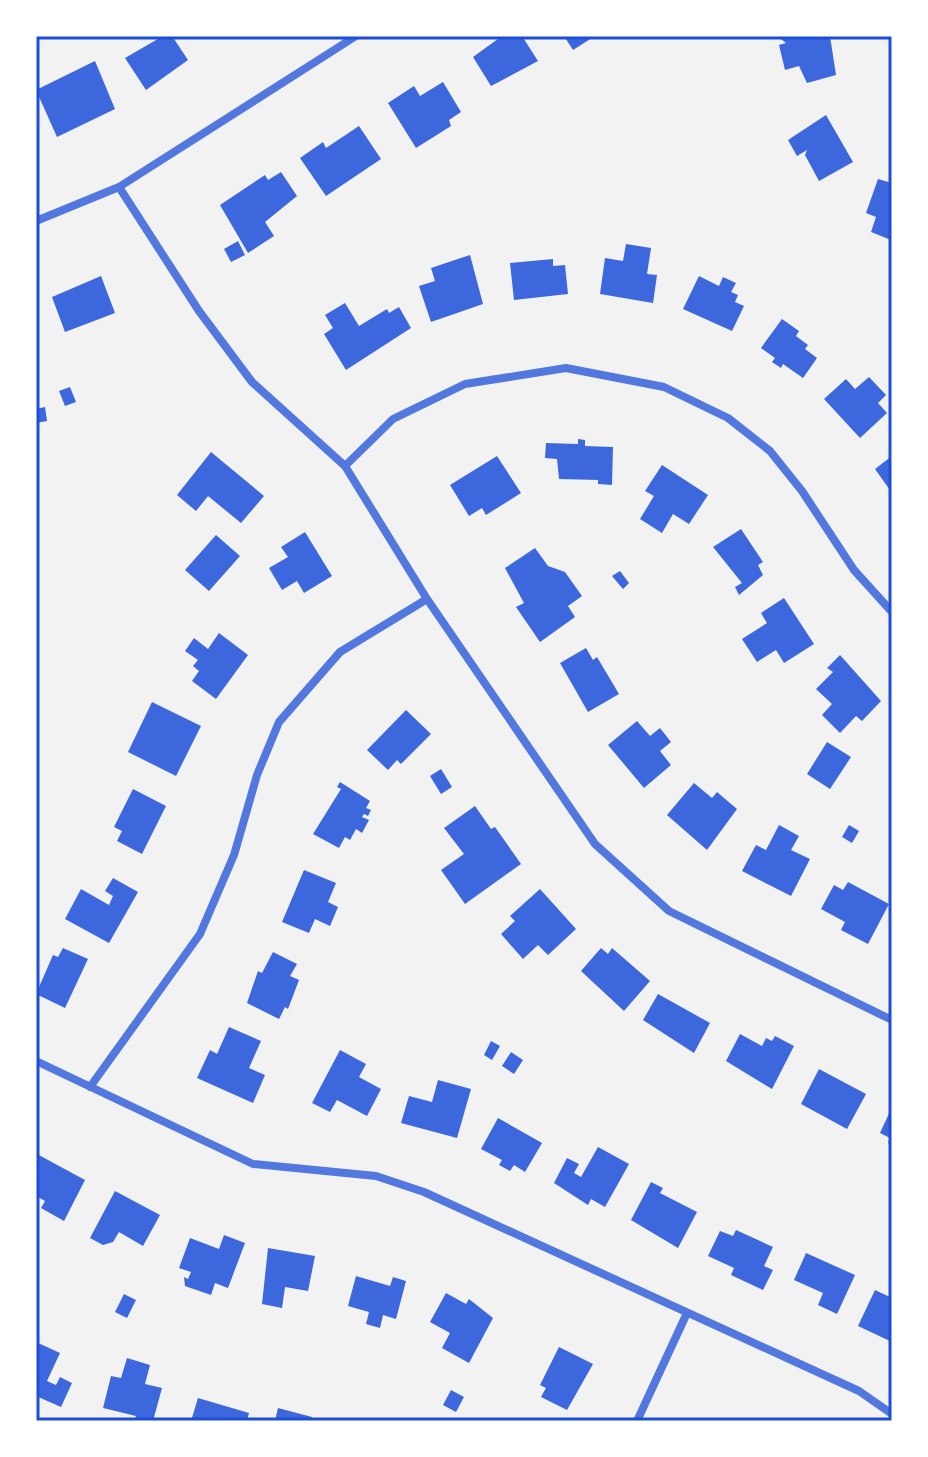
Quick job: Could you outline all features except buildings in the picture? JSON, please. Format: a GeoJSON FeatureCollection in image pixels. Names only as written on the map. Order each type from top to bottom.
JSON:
{"type":"FeatureCollection","features":[{"type":"Feature","properties":{"kind":"street"},"geometry":{"type":"LineString","coordinates":[[36,221],[119,187],[356,36]]}},
{"type":"Feature","properties":{"kind":"street"},"geometry":{"type":"LineString","coordinates":[[119,187],[199,311],[252,382],[345,466],[427,599],[595,844],[669,911],[892,1020]]}},
{"type":"Feature","properties":{"kind":"street"},"geometry":{"type":"LineString","coordinates":[[345,466],[393,419],[465,384],[566,368],[664,387],[728,418],[770,451],[802,491],[854,570],[892,612]]}},
{"type":"Feature","properties":{"kind":"street"},"geometry":{"type":"LineString","coordinates":[[90,1087],[200,934],[234,855],[257,775],[279,722],[340,652],[427,599]]}},
{"type":"Feature","properties":{"kind":"street"},"geometry":{"type":"LineString","coordinates":[[36,1061],[253,1164],[376,1176],[424,1192],[859,1391],[892,1414]]}},
{"type":"Feature","properties":{"kind":"street"},"geometry":{"type":"LineString","coordinates":[[637,1421],[687,1313]]}}]}
